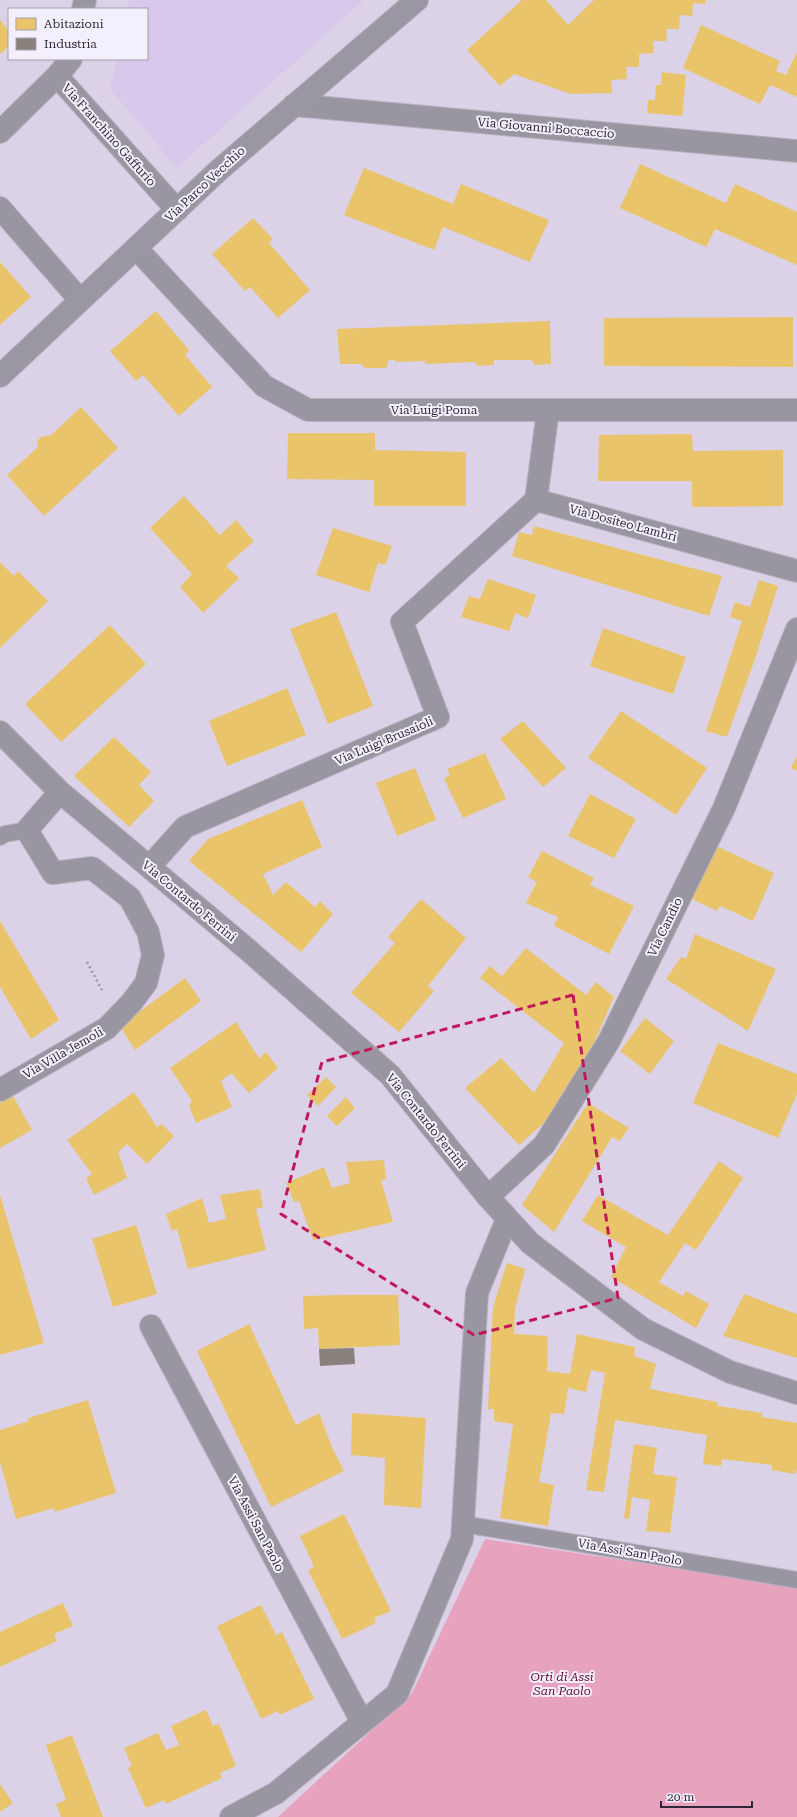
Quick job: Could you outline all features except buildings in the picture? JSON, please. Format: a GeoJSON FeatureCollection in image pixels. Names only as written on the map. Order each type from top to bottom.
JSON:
{"type":"FeatureCollection","features":[{"type":"Feature","properties":{"kind":"street","name":"Via Parco Vecchio"},"geometry":{"type":"LineString","coordinates":[[0,376],[219,170],[417,0]]}},
{"type":"Feature","properties":{"kind":"street","name":"Via Franchino Gaffurio"},"geometry":{"type":"LineString","coordinates":[[70,60],[57,76],[177,210]]}},
{"type":"Feature","properties":{"kind":"street"},"geometry":{"type":"LineString","coordinates":[[0,132],[57,76]]}},
{"type":"Feature","properties":{"kind":"street","name":"Via Giovanni Boccaccio"},"geometry":{"type":"LineString","coordinates":[[294,105],[797,152]]}},
{"type":"Feature","properties":{"kind":"street"},"geometry":{"type":"LineString","coordinates":[[0,208],[80,300]]}},
{"type":"Feature","properties":{"kind":"street","name":"Via Luigi Poma"},"geometry":{"type":"LineString","coordinates":[[136,248],[264,386],[308,410],[797,410]]}},
{"type":"Feature","properties":{"kind":"street"},"geometry":{"type":"LineString","coordinates":[[536,500],[548,410]]}},
{"type":"Feature","properties":{"kind":"street","name":"Via Dositeo Lambri"},"geometry":{"type":"LineString","coordinates":[[536,500],[797,571]]}},
{"type":"Feature","properties":{"kind":"street","name":"Via Luigi Brusaioli"},"geometry":{"type":"LineString","coordinates":[[149,867],[185,827],[438,718],[402,622],[536,500]]}},
{"type":"Feature","properties":{"kind":"street","name":"Via Candio"},"geometry":{"type":"LineString","coordinates":[[488,1197],[544,1145],[609,1041],[724,808],[797,629]]}},
{"type":"Feature","properties":{"kind":"street","name":"Via Contardo Ferrini"},"geometry":{"type":"LineString","coordinates":[[0,732],[60,792],[246,949],[390,1075],[488,1197],[530,1243],[643,1329],[730,1372],[797,1393]]}},
{"type":"Feature","properties":{"kind":"street"},"geometry":{"type":"LineString","coordinates":[[27,830],[60,792]]}},
{"type":"Feature","properties":{"kind":"street","name":"Via Villa Jemoli"},"geometry":{"type":"LineString","coordinates":[[0,1090],[107,1028],[132,1002],[146,983],[153,955],[148,932],[130,898],[92,868],[53,873],[27,830]]}},
{"type":"Feature","properties":{"kind":"street"},"geometry":{"type":"LineString","coordinates":[[231,1817],[276,1793],[397,1694],[462,1539],[477,1293],[507,1219]]}},
{"type":"Feature","properties":{"kind":"street","name":"Via Assi San Paolo"},"geometry":{"type":"LineString","coordinates":[[151,1326],[362,1722]]}},
{"type":"Feature","properties":{"kind":"lane"},"geometry":{"type":"LineString","coordinates":[[0,837],[5,834],[27,830]]}},
{"type":"Feature","properties":{"kind":"lane","name":"Via Assi San Paolo"},"geometry":{"type":"LineString","coordinates":[[464,1524],[797,1580]]}},
{"type":"Feature","properties":{"kind":"path"},"geometry":{"type":"LineString","coordinates":[[87,962],[105,994]]}},
{"type":"Feature","properties":{"kind":"highlighted area"},"geometry":{"type":"Polygon","coordinates":[[[573,995],[618,1298],[474,1335],[281,1214],[322,1062],[573,995]]]}},
{"type":"Feature","properties":{"kind":"shaded area"},"geometry":{"type":"Polygon","coordinates":[[[129,0],[364,0],[177,168],[110,89],[117,60],[148,60],[148,8],[127,8],[129,0]]]}},
{"type":"Feature","properties":{"kind":"green space","name":"Orti di Assi San Paolo"},"geometry":{"type":"Polygon","coordinates":[[[485,1539],[797,1587],[797,1817],[278,1817],[412,1693],[485,1539]]]}}]}
